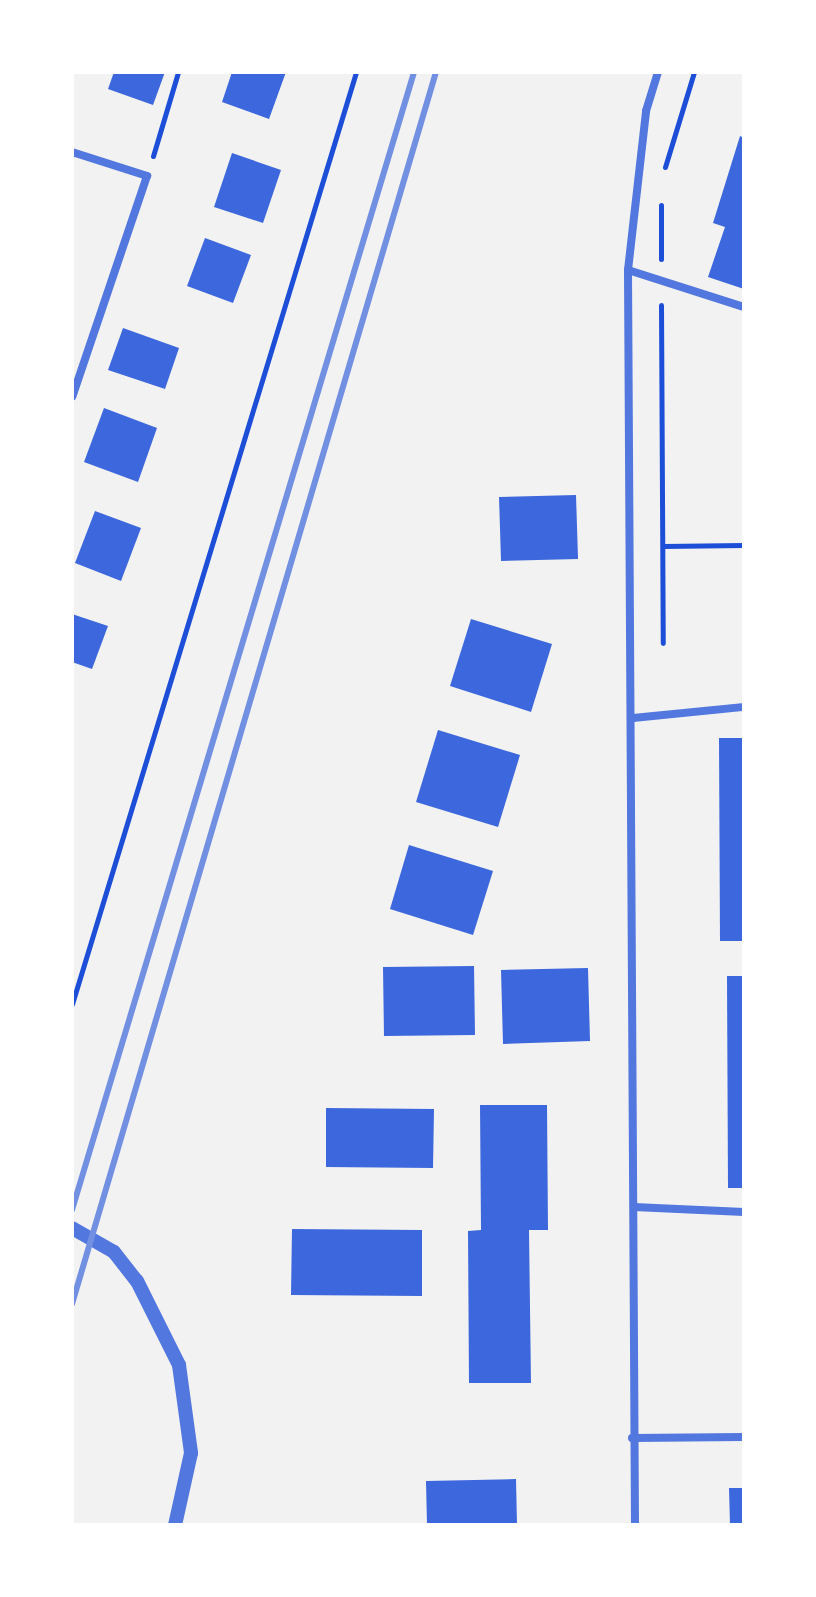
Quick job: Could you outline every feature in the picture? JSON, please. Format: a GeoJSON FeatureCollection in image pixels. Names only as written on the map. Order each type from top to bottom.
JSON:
{"type":"FeatureCollection","features":[{"type":"Feature","properties":{"kind":"street"},"geometry":{"type":"LineString","coordinates":[[635,1525],[632,1438],[633,718],[628,270],[646,111],[658,72]]}},
{"type":"Feature","properties":{"kind":"street"},"geometry":{"type":"LineString","coordinates":[[72,152],[147,176],[72,397]]}},
{"type":"Feature","properties":{"kind":"street"},"geometry":{"type":"LineString","coordinates":[[628,270],[744,307]]}},
{"type":"Feature","properties":{"kind":"street"},"geometry":{"type":"LineString","coordinates":[[633,718],[744,707]]}},
{"type":"Feature","properties":{"kind":"street"},"geometry":{"type":"LineString","coordinates":[[634,1207],[744,1212]]}},
{"type":"Feature","properties":{"kind":"street"},"geometry":{"type":"LineString","coordinates":[[72,1228],[114,1252],[137,1281],[179,1365],[191,1453],[175,1525]]}},
{"type":"Feature","properties":{"kind":"street"},"geometry":{"type":"LineString","coordinates":[[632,1438],[744,1437]]}},
{"type":"Feature","properties":{"kind":"path"},"geometry":{"type":"LineString","coordinates":[[147,176],[178,72]]}},
{"type":"Feature","properties":{"kind":"path"},"geometry":{"type":"LineString","coordinates":[[72,1004],[356,72]]}},
{"type":"Feature","properties":{"kind":"path"},"geometry":{"type":"LineString","coordinates":[[664,174],[694,72]]}},
{"type":"Feature","properties":{"kind":"path"},"geometry":{"type":"LineString","coordinates":[[661,197],[663,643]]}},
{"type":"Feature","properties":{"kind":"path"},"geometry":{"type":"LineString","coordinates":[[663,546],[744,545]]}},
{"type":"Feature","properties":{"kind":"building"},"geometry":{"type":"Polygon","coordinates":[[[114,72],[165,72],[153,105],[108,89],[114,72]]]}},
{"type":"Feature","properties":{"kind":"building"},"geometry":{"type":"Polygon","coordinates":[[[232,72],[286,72],[269,119],[222,102],[232,72]]]}},
{"type":"Feature","properties":{"kind":"building"},"geometry":{"type":"Polygon","coordinates":[[[740,136],[744,138],[744,289],[708,277],[725,227],[713,223],[740,136]]]}},
{"type":"Feature","properties":{"kind":"building"},"geometry":{"type":"Polygon","coordinates":[[[232,153],[281,170],[263,223],[214,207],[232,153]]]}},
{"type":"Feature","properties":{"kind":"building"},"geometry":{"type":"Polygon","coordinates":[[[205,238],[251,255],[233,303],[187,286],[205,238]]]}},
{"type":"Feature","properties":{"kind":"building"},"geometry":{"type":"Polygon","coordinates":[[[123,328],[179,348],[165,389],[108,370],[123,328]]]}},
{"type":"Feature","properties":{"kind":"building"},"geometry":{"type":"Polygon","coordinates":[[[104,408],[157,428],[138,482],[84,462],[104,408]]]}},
{"type":"Feature","properties":{"kind":"building"},"geometry":{"type":"Polygon","coordinates":[[[576,495],[578,559],[501,561],[499,497],[576,495]]]}},
{"type":"Feature","properties":{"kind":"building"},"geometry":{"type":"Polygon","coordinates":[[[95,511],[141,528],[121,581],[75,563],[95,511]]]}},
{"type":"Feature","properties":{"kind":"building"},"geometry":{"type":"Polygon","coordinates":[[[72,614],[108,626],[92,669],[72,662],[72,614]]]}},
{"type":"Feature","properties":{"kind":"building"},"geometry":{"type":"Polygon","coordinates":[[[471,619],[552,644],[531,712],[450,686],[471,619]]]}},
{"type":"Feature","properties":{"kind":"building"},"geometry":{"type":"Polygon","coordinates":[[[438,730],[520,755],[498,827],[416,802],[438,730]]]}},
{"type":"Feature","properties":{"kind":"building"},"geometry":{"type":"Polygon","coordinates":[[[719,738],[744,738],[744,941],[720,941],[719,738]]]}},
{"type":"Feature","properties":{"kind":"building"},"geometry":{"type":"Polygon","coordinates":[[[409,845],[493,871],[473,935],[390,909],[409,845]]]}},
{"type":"Feature","properties":{"kind":"building"},"geometry":{"type":"Polygon","coordinates":[[[474,966],[475,1035],[384,1036],[383,967],[474,966]]]}},
{"type":"Feature","properties":{"kind":"building"},"geometry":{"type":"Polygon","coordinates":[[[588,968],[590,1041],[503,1044],[501,970],[588,968]]]}},
{"type":"Feature","properties":{"kind":"building"},"geometry":{"type":"Polygon","coordinates":[[[727,976],[744,976],[744,1188],[728,1188],[727,976]]]}},
{"type":"Feature","properties":{"kind":"building"},"geometry":{"type":"Polygon","coordinates":[[[480,1105],[547,1105],[548,1230],[529,1230],[531,1383],[469,1383],[468,1231],[481,1230],[480,1105]]]}},
{"type":"Feature","properties":{"kind":"building"},"geometry":{"type":"Polygon","coordinates":[[[326,1108],[434,1109],[433,1168],[326,1167],[326,1108]]]}},
{"type":"Feature","properties":{"kind":"building"},"geometry":{"type":"Polygon","coordinates":[[[292,1229],[422,1230],[422,1296],[291,1295],[292,1229]]]}},
{"type":"Feature","properties":{"kind":"building"},"geometry":{"type":"Polygon","coordinates":[[[516,1479],[517,1525],[427,1525],[426,1481],[516,1479]]]}},
{"type":"Feature","properties":{"kind":"building"},"geometry":{"type":"Polygon","coordinates":[[[729,1488],[744,1488],[744,1525],[730,1525],[729,1488]]]}},
{"type":"Feature","properties":{"kind":"railway"},"geometry":{"type":"LineString","coordinates":[[72,1210],[414,72]]}},
{"type":"Feature","properties":{"kind":"railway"},"geometry":{"type":"LineString","coordinates":[[72,1304],[436,72]]}}]}
